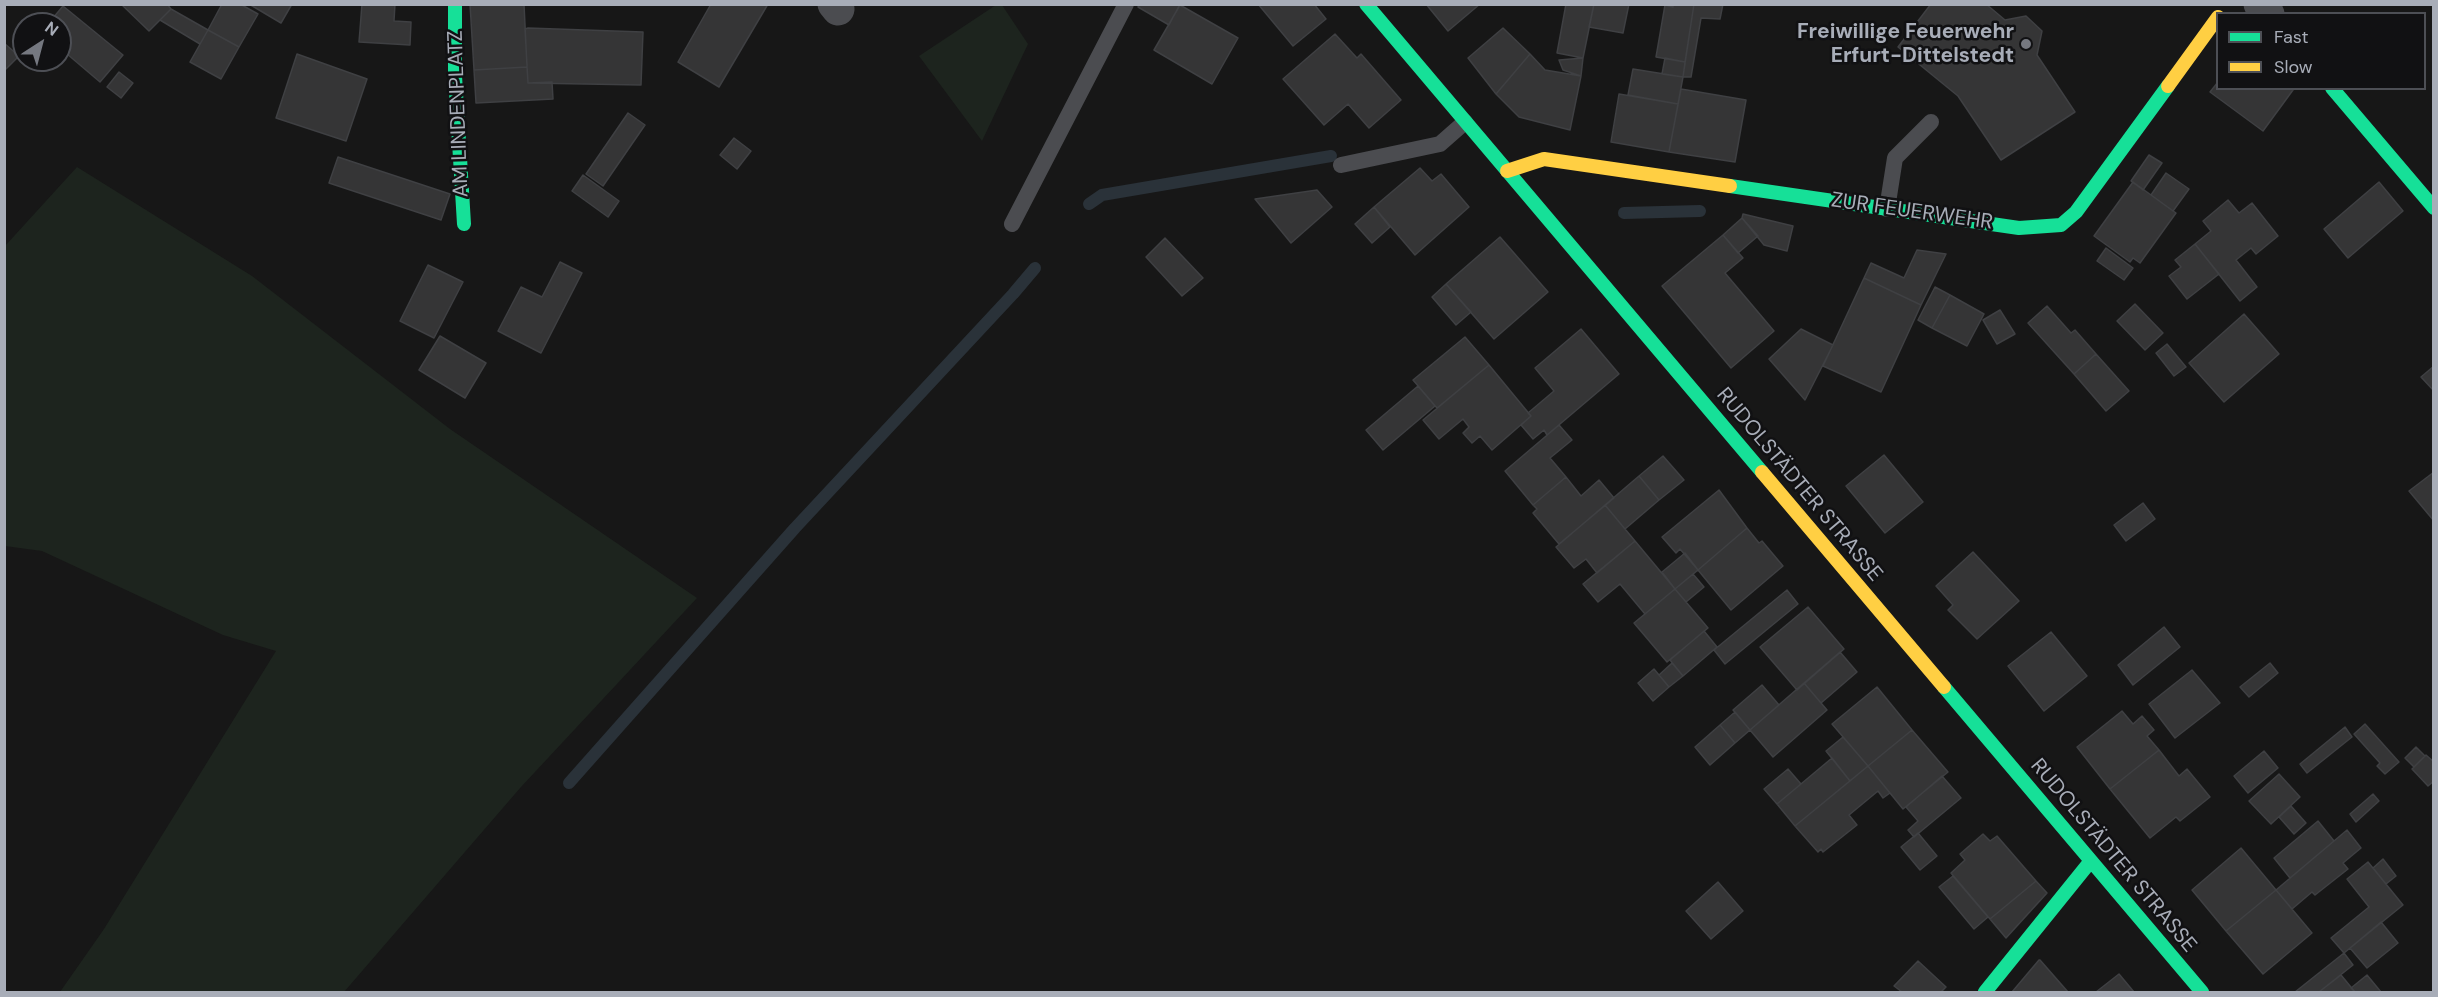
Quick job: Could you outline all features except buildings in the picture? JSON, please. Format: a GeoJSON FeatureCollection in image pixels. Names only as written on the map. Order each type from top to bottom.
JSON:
{"type":"FeatureCollection","features":[{"type":"Feature","properties":{"kind":"street","name":"AM LINDENPLATZ"},"geometry":{"type":"LineString","coordinates":[[455,4],[455,76],[464,224]]}},
{"type":"Feature","properties":{"kind":"street","name":"RUDOLSTÄDTER STRASSE"},"geometry":{"type":"LineString","coordinates":[[1366,4],[2202,993]]}},
{"type":"Feature","properties":{"kind":"street","name":"ZUR FEUERWEHR"},"geometry":{"type":"LineString","coordinates":[[1507,171],[1544,159],[2019,228],[2061,225],[2076,212],[2216,18]]}},
{"type":"Feature","properties":{"kind":"street"},"geometry":{"type":"LineString","coordinates":[[2334,90],[2433,208]]}},
{"type":"Feature","properties":{"kind":"street"},"geometry":{"type":"LineString","coordinates":[[1985,993],[2090,862]]}},
{"type":"Feature","properties":{"kind":"lane"},"geometry":{"type":"LineString","coordinates":[[1012,224],[1126,4]]}},
{"type":"Feature","properties":{"kind":"lane"},"geometry":{"type":"LineString","coordinates":[[1341,165],[1440,144],[1465,122]]}},
{"type":"Feature","properties":{"kind":"lane"},"geometry":{"type":"LineString","coordinates":[[1887,209],[1895,158],[1931,122]]}},
{"type":"Feature","properties":{"kind":"shaded area"},"geometry":{"type":"Polygon","coordinates":[[[996,5],[1002,5],[1028,44],[982,141],[919,56],[996,5]]]}},
{"type":"Feature","properties":{"kind":"shaded area"},"geometry":{"type":"Polygon","coordinates":[[[77,167],[252,276],[450,429],[697,598],[521,787],[344,992],[60,992],[104,929],[276,651],[223,635],[42,551],[5,546],[5,246],[77,167]]]}},
{"type":"Feature","properties":{"kind":"waterway"},"geometry":{"type":"LineString","coordinates":[[1089,204],[1102,195],[1331,156]]}},
{"type":"Feature","properties":{"kind":"waterway"},"geometry":{"type":"LineString","coordinates":[[1624,213],[1700,211]]}},
{"type":"Feature","properties":{"kind":"waterway"},"geometry":{"type":"LineString","coordinates":[[569,783],[795,528],[1035,268]]}},
{"type":"Feature","properties":{"kind":"traffic: fast"},"geometry":{"type":"LineString","coordinates":[[455,4],[455,76],[464,224]]}},
{"type":"Feature","properties":{"kind":"traffic: fast"},"geometry":{"type":"LineString","coordinates":[[1366,4],[1762,472]]}},
{"type":"Feature","properties":{"kind":"traffic: fast"},"geometry":{"type":"LineString","coordinates":[[1730,186],[2019,228],[2061,225],[2076,212],[2168,86]]}},
{"type":"Feature","properties":{"kind":"traffic: fast"},"geometry":{"type":"LineString","coordinates":[[2334,90],[2434,208]]}},
{"type":"Feature","properties":{"kind":"traffic: fast"},"geometry":{"type":"LineString","coordinates":[[1944,687],[2202,992]]}},
{"type":"Feature","properties":{"kind":"traffic: fast"},"geometry":{"type":"LineString","coordinates":[[1985,992],[2090,862]]}},
{"type":"Feature","properties":{"kind":"traffic: slow"},"geometry":{"type":"LineString","coordinates":[[2168,86],[2216,20]]}},
{"type":"Feature","properties":{"kind":"traffic: slow"},"geometry":{"type":"LineString","coordinates":[[1507,171],[1544,159],[1730,186]]}},
{"type":"Feature","properties":{"kind":"traffic: slow"},"geometry":{"type":"LineString","coordinates":[[1762,472],[1944,687]]}},
{"type":"Feature","properties":{"kind":"place","name":"Freiwillige Feuerwehr Erfurt-Dittelstedt"},"geometry":{"type":"Point","coordinates":[2026,44]}}]}
